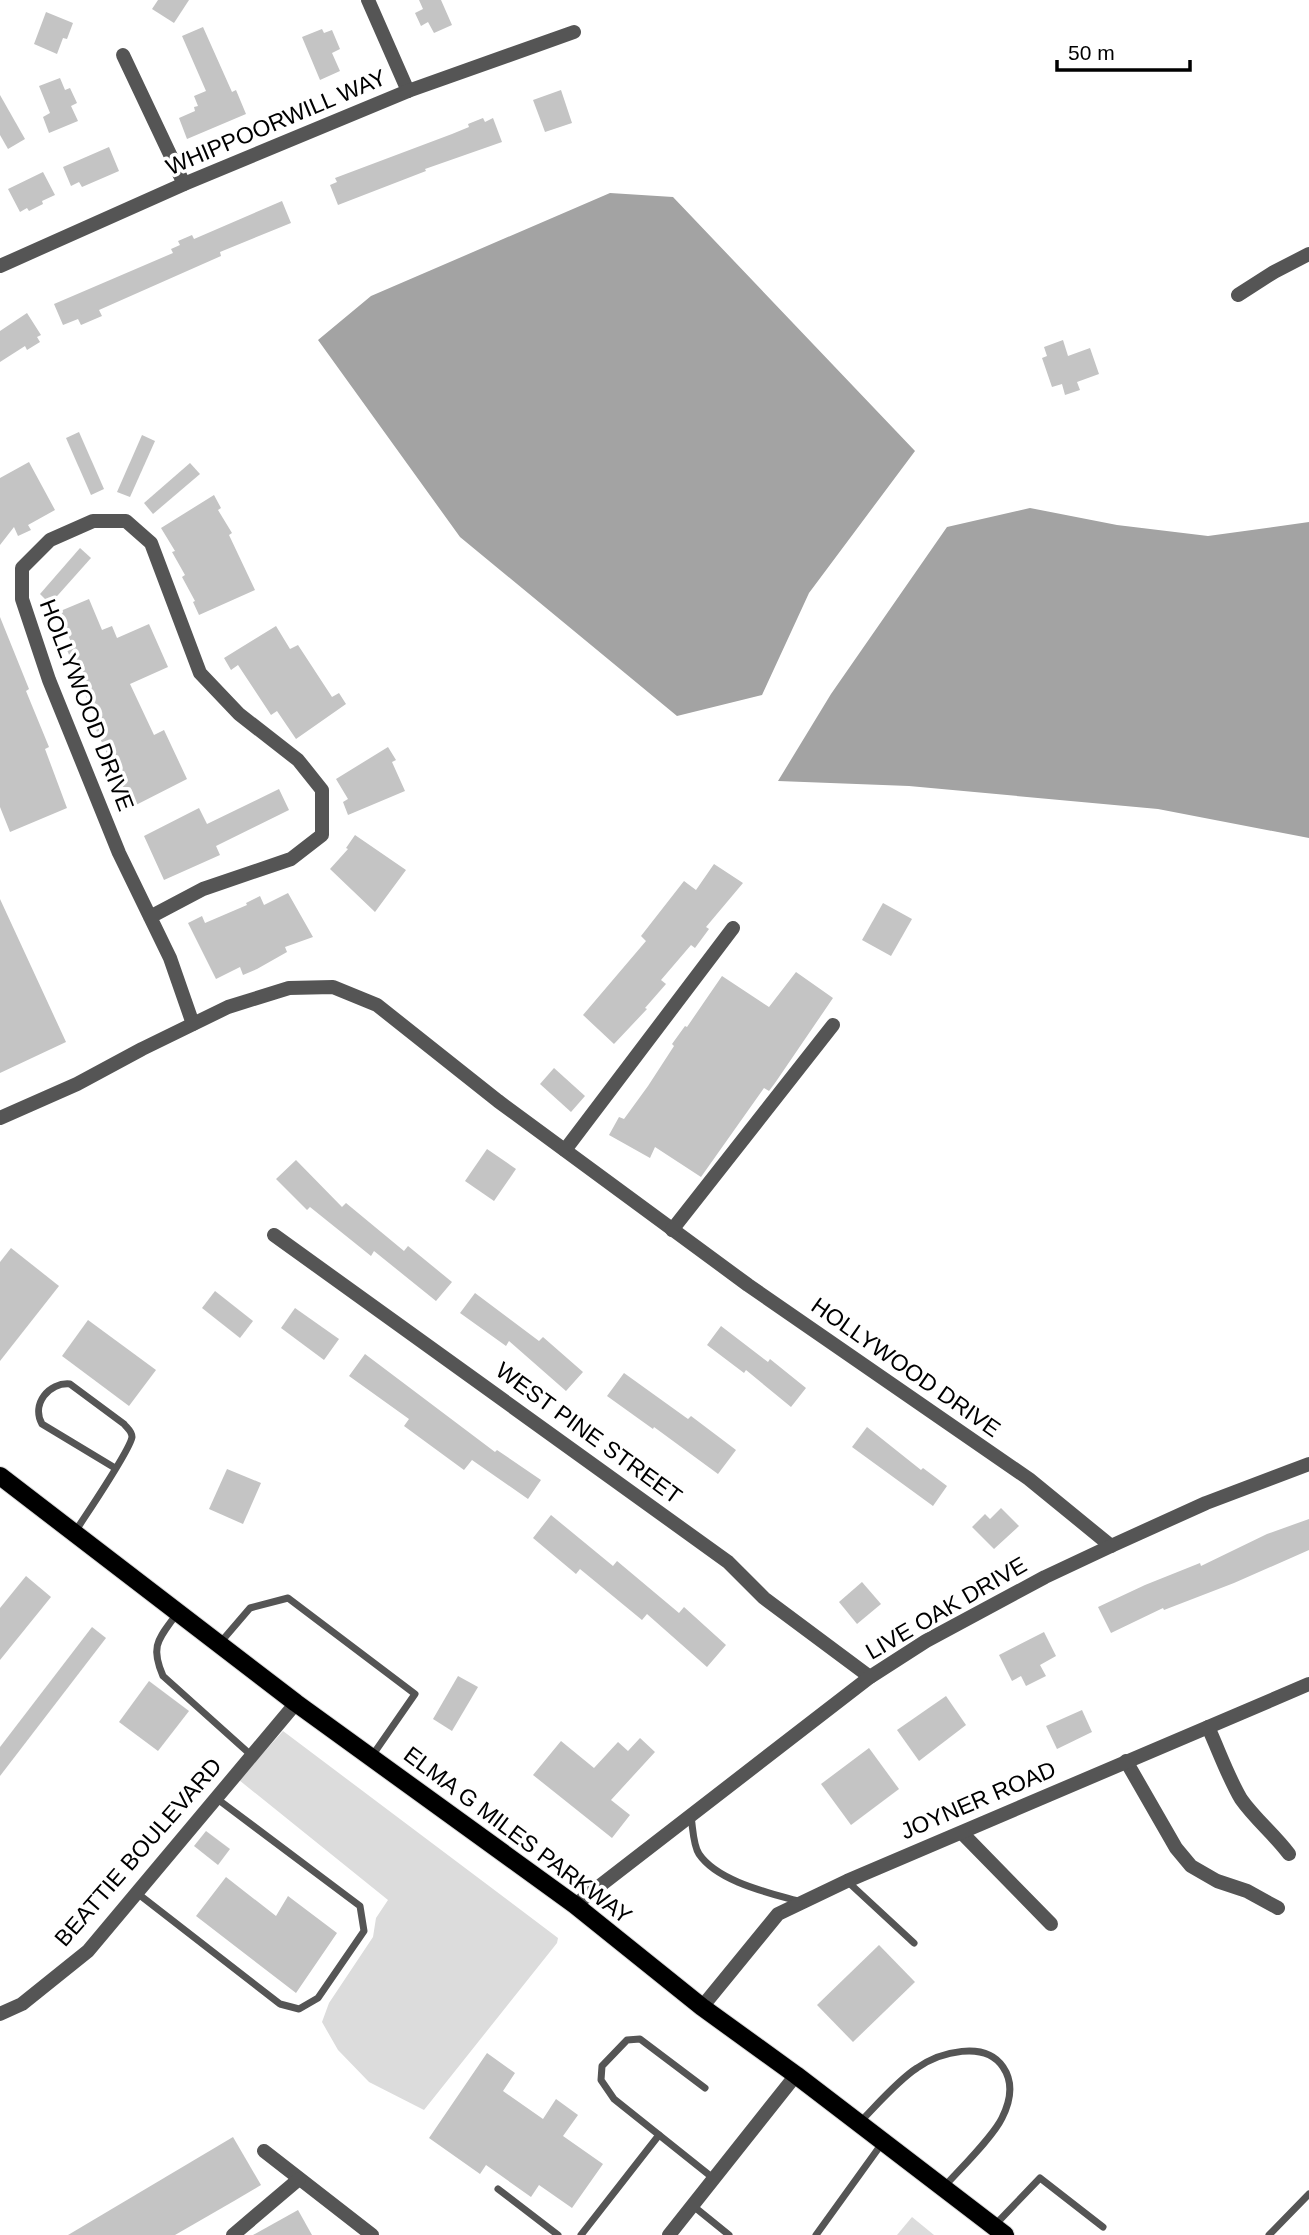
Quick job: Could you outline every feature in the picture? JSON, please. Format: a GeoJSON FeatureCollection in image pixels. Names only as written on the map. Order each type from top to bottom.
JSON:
{"type":"FeatureCollection","features":[{"type":"Feature","properties":{"kind":"main road","name":"ELMA G MILES PARKWAY"},"geometry":{"type":"LineString","coordinates":[[0,1476],[296,1703],[575,1905],[702,2007],[796,2075],[999,2231]]}},
{"type":"Feature","properties":{"kind":"street"},"geometry":{"type":"LineString","coordinates":[[368,0],[408,91]]}},
{"type":"Feature","properties":{"kind":"street","name":"WHIPPOORWILL WAY"},"geometry":{"type":"LineString","coordinates":[[0,266],[184,184],[408,91],[574,32]]}},
{"type":"Feature","properties":{"kind":"street"},"geometry":{"type":"LineString","coordinates":[[123,55],[184,184]]}},
{"type":"Feature","properties":{"kind":"street"},"geometry":{"type":"LineString","coordinates":[[1238,295],[1309,254]]}},
{"type":"Feature","properties":{"kind":"street","name":"HOLLYWOOD DRIVE"},"geometry":{"type":"LineString","coordinates":[[150,917],[203,889],[291,859],[322,835],[322,790],[298,760],[239,713],[200,673],[151,543],[126,521],[93,521],[50,540],[22,568],[22,599],[49,680],[119,853],[150,917],[170,958],[194,1024]]}},
{"type":"Feature","properties":{"kind":"street"},"geometry":{"type":"LineString","coordinates":[[565,1150],[733,928]]}},
{"type":"Feature","properties":{"kind":"street","name":"HOLLYWOOD DRIVE"},"geometry":{"type":"LineString","coordinates":[[0,1118],[77,1084],[228,1007],[289,988],[333,988],[377,1005],[672,1230],[748,1286],[1029,1479],[1111,1546]]}},
{"type":"Feature","properties":{"kind":"street"},"geometry":{"type":"LineString","coordinates":[[672,1230],[833,1025]]}},
{"type":"Feature","properties":{"kind":"street","name":"WEST PINE STREET"},"geometry":{"type":"LineString","coordinates":[[274,1235],[728,1562],[764,1598],[870,1677]]}},
{"type":"Feature","properties":{"kind":"street","name":"LIVE OAK DRIVE"},"geometry":{"type":"LineString","coordinates":[[575,1905],[870,1677],[954,1624],[1045,1577],[1206,1503],[1309,1464]]}},
{"type":"Feature","properties":{"kind":"street","name":"JOYNER ROAD"},"geometry":{"type":"LineString","coordinates":[[702,2007],[778,1913],[1309,1684]]}},
{"type":"Feature","properties":{"kind":"street","name":"BEATTIE BOULEVARD"},"geometry":{"type":"LineString","coordinates":[[0,2014],[22,2004],[88,1951],[296,1703]]}},
{"type":"Feature","properties":{"kind":"street"},"geometry":{"type":"LineString","coordinates":[[1208,1727],[1240,1797],[1255,1818],[1274,1834],[1289,1854]]}},
{"type":"Feature","properties":{"kind":"street"},"geometry":{"type":"LineString","coordinates":[[1126,1761],[1176,1848],[1191,1866],[1217,1881],[1247,1891],[1278,1908]]}},
{"type":"Feature","properties":{"kind":"street"},"geometry":{"type":"LineString","coordinates":[[962,1833],[1051,1924]]}},
{"type":"Feature","properties":{"kind":"street"},"geometry":{"type":"LineString","coordinates":[[669,2235],[796,2075]]}},
{"type":"Feature","properties":{"kind":"street"},"geometry":{"type":"LineString","coordinates":[[264,2151],[372,2235]]}},
{"type":"Feature","properties":{"kind":"street"},"geometry":{"type":"LineString","coordinates":[[233,2235],[299,2179]]}},
{"type":"Feature","properties":{"kind":"lane"},"geometry":{"type":"LineString","coordinates":[[75,1533],[115,1468],[132,1438],[131,1432],[70,1384],[60,1383],[48,1391],[38,1406],[37,1415],[42,1424],[115,1468]]}},
{"type":"Feature","properties":{"kind":"lane"},"geometry":{"type":"LineString","coordinates":[[219,1644],[250,1608],[288,1598],[415,1694],[372,1757]]}},
{"type":"Feature","properties":{"kind":"lane"},"geometry":{"type":"LineString","coordinates":[[178,1612],[156,1646],[156,1660],[163,1676],[252,1756]]}},
{"type":"Feature","properties":{"kind":"lane"},"geometry":{"type":"LineString","coordinates":[[137,1893],[280,2004],[299,2009],[318,1998],[364,1931],[360,1906],[216,1798]]}},
{"type":"Feature","properties":{"kind":"lane"},"geometry":{"type":"LineString","coordinates":[[691,1815],[698,1852],[713,1869],[737,1881],[802,1902]]}},
{"type":"Feature","properties":{"kind":"lane"},"geometry":{"type":"LineString","coordinates":[[847,1881],[914,1943]]}},
{"type":"Feature","properties":{"kind":"lane"},"geometry":{"type":"LineString","coordinates":[[705,2088],[640,2039],[627,2040],[602,2066],[601,2080],[614,2099],[713,2178]]}},
{"type":"Feature","properties":{"kind":"lane"},"geometry":{"type":"LineString","coordinates":[[859,2123],[916,2068],[936,2058],[962,2052],[985,2052],[998,2060],[1010,2085],[1009,2104],[1001,2122],[944,2188]]}},
{"type":"Feature","properties":{"kind":"lane"},"geometry":{"type":"LineString","coordinates":[[581,2235],[659,2136]]}},
{"type":"Feature","properties":{"kind":"lane"},"geometry":{"type":"LineString","coordinates":[[816,2235],[883,2142]]}},
{"type":"Feature","properties":{"kind":"lane"},"geometry":{"type":"LineString","coordinates":[[999,2231],[1040,2178],[1103,2227]]}},
{"type":"Feature","properties":{"kind":"lane"},"geometry":{"type":"LineString","coordinates":[[498,2189],[558,2235]]}},
{"type":"Feature","properties":{"kind":"lane"},"geometry":{"type":"LineString","coordinates":[[1269,2235],[1309,2194]]}},
{"type":"Feature","properties":{"kind":"lane"},"geometry":{"type":"LineString","coordinates":[[692,2205],[729,2235]]}},
{"type":"Feature","properties":{"kind":"shaded area"},"geometry":{"type":"Polygon","coordinates":[[[610,193],[673,197],[915,451],[809,593],[762,695],[677,716],[460,537],[318,340],[371,296],[610,193]]]}},
{"type":"Feature","properties":{"kind":"shaded area"},"geometry":{"type":"Polygon","coordinates":[[[1030,508],[1117,525],[1208,536],[1309,522],[1309,838],[1158,809],[909,786],[778,781],[831,694],[947,527],[1030,508]]]}},
{"type":"Feature","properties":{"kind":"shaded area"},"geometry":{"type":"Polygon","coordinates":[[[283,1731],[558,1938],[557,1943],[424,2110],[369,2082],[338,2050],[322,2022],[329,2003],[373,1937],[376,1918],[388,1900],[239,1780],[283,1731]]]}},
{"type":"Feature","properties":{"kind":"shaded area"},"geometry":{"type":"Polygon","coordinates":[[[912,2217],[934,2235],[897,2235],[912,2217]]]}},
{"type":"Feature","properties":{"kind":"building"},"geometry":{"type":"Polygon","coordinates":[[[158,0],[189,0],[174,23],[152,9],[158,0]]]}},
{"type":"Feature","properties":{"kind":"building"},"geometry":{"type":"Polygon","coordinates":[[[419,0],[441,0],[452,25],[434,33],[428,22],[421,26],[415,13],[423,9],[419,0]]]}},
{"type":"Feature","properties":{"kind":"building"},"geometry":{"type":"Polygon","coordinates":[[[46,12],[73,23],[57,54],[34,44],[46,12]]]}},
{"type":"Feature","properties":{"kind":"building"},"geometry":{"type":"Polygon","coordinates":[[[203,27],[232,92],[236,90],[246,114],[187,139],[179,118],[195,111],[194,107],[198,106],[194,96],[206,91],[182,36],[203,27]]]}},
{"type":"Feature","properties":{"kind":"building"},"geometry":{"type":"Polygon","coordinates":[[[322,29],[324,33],[332,30],[340,49],[332,53],[340,71],[320,80],[302,37],[322,29]]]}},
{"type":"Feature","properties":{"kind":"building"},"geometry":{"type":"Polygon","coordinates":[[[60,78],[65,90],[70,88],[77,103],[71,106],[78,121],[49,133],[43,117],[50,113],[39,86],[60,78]]]}},
{"type":"Feature","properties":{"kind":"building"},"geometry":{"type":"Polygon","coordinates":[[[561,90],[572,123],[545,132],[533,100],[561,90]]]}},
{"type":"Feature","properties":{"kind":"building"},"geometry":{"type":"Polygon","coordinates":[[[0,95],[25,139],[8,149],[0,135],[0,95]]]}},
{"type":"Feature","properties":{"kind":"building"},"geometry":{"type":"Polygon","coordinates":[[[483,118],[485,122],[493,118],[502,142],[425,169],[426,171],[338,205],[330,185],[337,182],[335,178],[452,134],[483,118]]]}},
{"type":"Feature","properties":{"kind":"building"},"geometry":{"type":"Polygon","coordinates":[[[109,147],[119,171],[82,187],[79,182],[71,186],[63,167],[109,147]]]}},
{"type":"Feature","properties":{"kind":"building"},"geometry":{"type":"Polygon","coordinates":[[[43,172],[55,195],[29,211],[27,208],[20,212],[8,189],[43,172]]]}},
{"type":"Feature","properties":{"kind":"building"},"geometry":{"type":"Polygon","coordinates":[[[282,201],[291,223],[220,252],[221,256],[99,310],[102,316],[81,325],[78,319],[63,325],[54,304],[173,253],[171,249],[180,245],[178,241],[192,235],[194,239],[282,201]]]}},
{"type":"Feature","properties":{"kind":"building"},"geometry":{"type":"Polygon","coordinates":[[[27,313],[41,335],[37,337],[40,342],[27,350],[25,346],[0,362],[0,331],[27,313]]]}},
{"type":"Feature","properties":{"kind":"building"},"geometry":{"type":"Polygon","coordinates":[[[1063,340],[1068,356],[1090,348],[1099,374],[1077,382],[1080,390],[1065,395],[1062,384],[1052,387],[1042,358],[1047,356],[1044,347],[1063,340]]]}},
{"type":"Feature","properties":{"kind":"building"},"geometry":{"type":"Polygon","coordinates":[[[79,432],[104,489],[91,495],[66,438],[79,432]]]}},
{"type":"Feature","properties":{"kind":"building"},"geometry":{"type":"Polygon","coordinates":[[[142,435],[155,441],[130,497],[117,492],[142,435]]]}},
{"type":"Feature","properties":{"kind":"building"},"geometry":{"type":"Polygon","coordinates":[[[29,462],[55,510],[28,525],[31,530],[18,536],[14,527],[0,545],[0,478],[29,462]]]}},
{"type":"Feature","properties":{"kind":"building"},"geometry":{"type":"Polygon","coordinates":[[[190,463],[200,474],[153,514],[144,503],[190,463]]]}},
{"type":"Feature","properties":{"kind":"building"},"geometry":{"type":"Polygon","coordinates":[[[214,495],[221,508],[218,510],[232,533],[229,535],[255,590],[199,615],[182,577],[185,575],[172,552],[175,551],[161,528],[214,495]]]}},
{"type":"Feature","properties":{"kind":"building"},"geometry":{"type":"Polygon","coordinates":[[[80,548],[91,558],[50,604],[40,594],[80,548]]]}},
{"type":"Feature","properties":{"kind":"building"},"geometry":{"type":"Polygon","coordinates":[[[89,599],[102,630],[112,626],[117,638],[149,624],[168,667],[130,684],[154,735],[164,730],[187,779],[132,807],[91,719],[95,718],[65,645],[71,642],[58,612],[89,599]]]}},
{"type":"Feature","properties":{"kind":"building"},"geometry":{"type":"Polygon","coordinates":[[[0,617],[29,689],[26,691],[49,747],[45,749],[67,808],[10,832],[0,807],[0,617]]]}},
{"type":"Feature","properties":{"kind":"building"},"geometry":{"type":"Polygon","coordinates":[[[276,626],[290,649],[298,645],[332,697],[339,693],[346,704],[296,739],[277,711],[271,715],[238,665],[231,670],[224,658],[276,626]]]}},
{"type":"Feature","properties":{"kind":"building"},"geometry":{"type":"Polygon","coordinates":[[[388,747],[396,760],[392,762],[405,791],[348,815],[343,802],[348,799],[336,779],[388,747]]]}},
{"type":"Feature","properties":{"kind":"building"},"geometry":{"type":"Polygon","coordinates":[[[279,789],[289,810],[216,846],[220,855],[164,880],[144,836],[199,808],[207,824],[279,789]]]}},
{"type":"Feature","properties":{"kind":"building"},"geometry":{"type":"Polygon","coordinates":[[[355,835],[406,870],[375,912],[330,869],[348,849],[346,848],[355,835]]]}},
{"type":"Feature","properties":{"kind":"building"},"geometry":{"type":"Polygon","coordinates":[[[714,864],[743,883],[706,927],[709,929],[695,948],[691,945],[661,980],[666,984],[645,1008],[647,1009],[614,1044],[583,1015],[646,941],[641,936],[684,881],[696,890],[714,864]]]}},
{"type":"Feature","properties":{"kind":"building"},"geometry":{"type":"Polygon","coordinates":[[[288,893],[313,937],[285,947],[287,952],[257,969],[243,975],[240,967],[216,979],[188,923],[202,916],[205,923],[247,905],[246,903],[260,896],[264,905],[288,893]]]}},
{"type":"Feature","properties":{"kind":"building"},"geometry":{"type":"Polygon","coordinates":[[[0,899],[66,1042],[0,1073],[0,899]]]}},
{"type":"Feature","properties":{"kind":"building"},"geometry":{"type":"Polygon","coordinates":[[[883,903],[912,919],[891,956],[862,940],[883,903]]]}},
{"type":"Feature","properties":{"kind":"building"},"geometry":{"type":"Polygon","coordinates":[[[796,972],[833,998],[775,1083],[769,1091],[764,1088],[701,1177],[655,1147],[650,1158],[609,1135],[619,1117],[624,1119],[648,1086],[674,1046],[672,1044],[722,976],[769,1007],[796,972]]]}},
{"type":"Feature","properties":{"kind":"building"},"geometry":{"type":"Polygon","coordinates":[[[554,1068],[585,1096],[571,1112],[540,1084],[554,1068]]]}},
{"type":"Feature","properties":{"kind":"building"},"geometry":{"type":"Polygon","coordinates":[[[487,1149],[516,1169],[494,1201],[465,1181],[487,1149]]]}},
{"type":"Feature","properties":{"kind":"building"},"geometry":{"type":"Polygon","coordinates":[[[296,1160],[342,1207],[346,1203],[404,1251],[408,1246],[452,1282],[436,1301],[374,1251],[371,1256],[310,1207],[307,1210],[276,1179],[296,1160]]]}},
{"type":"Feature","properties":{"kind":"building"},"geometry":{"type":"Polygon","coordinates":[[[11,1248],[59,1286],[0,1361],[0,1262],[11,1248]]]}},
{"type":"Feature","properties":{"kind":"building"},"geometry":{"type":"Polygon","coordinates":[[[215,1291],[253,1321],[240,1338],[202,1308],[215,1291]]]}},
{"type":"Feature","properties":{"kind":"building"},"geometry":{"type":"Polygon","coordinates":[[[475,1293],[539,1341],[543,1337],[583,1372],[566,1391],[509,1341],[506,1346],[460,1313],[475,1293]]]}},
{"type":"Feature","properties":{"kind":"building"},"geometry":{"type":"Polygon","coordinates":[[[295,1308],[339,1339],[324,1360],[281,1328],[295,1308]]]}},
{"type":"Feature","properties":{"kind":"building"},"geometry":{"type":"Polygon","coordinates":[[[88,1320],[156,1370],[129,1406],[62,1356],[88,1320]]]}},
{"type":"Feature","properties":{"kind":"building"},"geometry":{"type":"Polygon","coordinates":[[[721,1326],[768,1362],[770,1359],[806,1388],[791,1407],[746,1370],[744,1373],[707,1345],[721,1326]]]}},
{"type":"Feature","properties":{"kind":"building"},"geometry":{"type":"Polygon","coordinates":[[[365,1354],[495,1452],[497,1450],[541,1480],[528,1499],[472,1460],[464,1470],[404,1426],[409,1419],[349,1376],[365,1354]]]}},
{"type":"Feature","properties":{"kind":"building"},"geometry":{"type":"Polygon","coordinates":[[[624,1373],[688,1419],[691,1416],[736,1450],[718,1474],[607,1396],[624,1373]]]}},
{"type":"Feature","properties":{"kind":"building"},"geometry":{"type":"Polygon","coordinates":[[[867,1427],[921,1470],[923,1468],[947,1486],[933,1506],[852,1447],[867,1427]]]}},
{"type":"Feature","properties":{"kind":"building"},"geometry":{"type":"Polygon","coordinates":[[[227,1469],[261,1483],[243,1524],[209,1509],[227,1469]]]}},
{"type":"Feature","properties":{"kind":"building"},"geometry":{"type":"Polygon","coordinates":[[[1001,1508],[1019,1526],[994,1549],[972,1527],[985,1514],[990,1519],[1001,1508]]]}},
{"type":"Feature","properties":{"kind":"building"},"geometry":{"type":"Polygon","coordinates":[[[551,1515],[613,1566],[617,1561],[679,1613],[684,1607],[726,1645],[707,1667],[647,1614],[642,1620],[580,1569],[576,1574],[533,1538],[551,1515]]]}},
{"type":"Feature","properties":{"kind":"building"},"geometry":{"type":"Polygon","coordinates":[[[1309,1519],[1309,1550],[1234,1583],[1164,1610],[1163,1608],[1111,1633],[1098,1607],[1200,1563],[1201,1566],[1267,1534],[1309,1519]]]}},
{"type":"Feature","properties":{"kind":"building"},"geometry":{"type":"Polygon","coordinates":[[[26,1576],[51,1597],[0,1660],[0,1608],[26,1576]]]}},
{"type":"Feature","properties":{"kind":"building"},"geometry":{"type":"Polygon","coordinates":[[[862,1582],[881,1604],[857,1624],[839,1602],[862,1582]]]}},
{"type":"Feature","properties":{"kind":"building"},"geometry":{"type":"Polygon","coordinates":[[[92,1627],[106,1638],[0,1776],[0,1747],[92,1627]]]}},
{"type":"Feature","properties":{"kind":"building"},"geometry":{"type":"Polygon","coordinates":[[[1044,1632],[1056,1656],[1040,1665],[1046,1676],[1026,1686],[1021,1676],[1012,1681],[999,1655],[1044,1632]]]}},
{"type":"Feature","properties":{"kind":"building"},"geometry":{"type":"Polygon","coordinates":[[[458,1676],[478,1687],[452,1731],[433,1719],[458,1676]]]}},
{"type":"Feature","properties":{"kind":"building"},"geometry":{"type":"Polygon","coordinates":[[[149,1681],[189,1711],[158,1751],[119,1722],[149,1681]]]}},
{"type":"Feature","properties":{"kind":"building"},"geometry":{"type":"Polygon","coordinates":[[[946,1696],[966,1725],[919,1761],[897,1730],[946,1696]]]}},
{"type":"Feature","properties":{"kind":"building"},"geometry":{"type":"Polygon","coordinates":[[[1082,1710],[1092,1732],[1057,1749],[1046,1726],[1082,1710]]]}},
{"type":"Feature","properties":{"kind":"building"},"geometry":{"type":"Polygon","coordinates":[[[640,1738],[655,1752],[611,1800],[630,1815],[612,1838],[533,1775],[561,1741],[594,1768],[618,1742],[628,1751],[640,1738]]]}},
{"type":"Feature","properties":{"kind":"building"},"geometry":{"type":"Polygon","coordinates":[[[869,1748],[899,1789],[851,1825],[821,1784],[869,1748]]]}},
{"type":"Feature","properties":{"kind":"building"},"geometry":{"type":"Polygon","coordinates":[[[206,1831],[230,1849],[218,1865],[194,1846],[206,1831]]]}},
{"type":"Feature","properties":{"kind":"building"},"geometry":{"type":"Polygon","coordinates":[[[226,1877],[276,1916],[288,1896],[337,1933],[296,1993],[196,1916],[226,1877]]]}},
{"type":"Feature","properties":{"kind":"building"},"geometry":{"type":"Polygon","coordinates":[[[879,1945],[915,1982],[853,2042],[817,2005],[879,1945]]]}},
{"type":"Feature","properties":{"kind":"building"},"geometry":{"type":"Polygon","coordinates":[[[487,2053],[515,2073],[503,2091],[543,2119],[556,2099],[578,2115],[563,2136],[603,2164],[572,2208],[539,2185],[531,2197],[486,2165],[480,2174],[429,2138],[487,2053]]]}},
{"type":"Feature","properties":{"kind":"building"},"geometry":{"type":"Polygon","coordinates":[[[233,2137],[261,2185],[175,2235],[68,2235],[233,2137]]]}},
{"type":"Feature","properties":{"kind":"building"},"geometry":{"type":"Polygon","coordinates":[[[298,2210],[312,2235],[253,2235],[298,2210]]]}}]}
